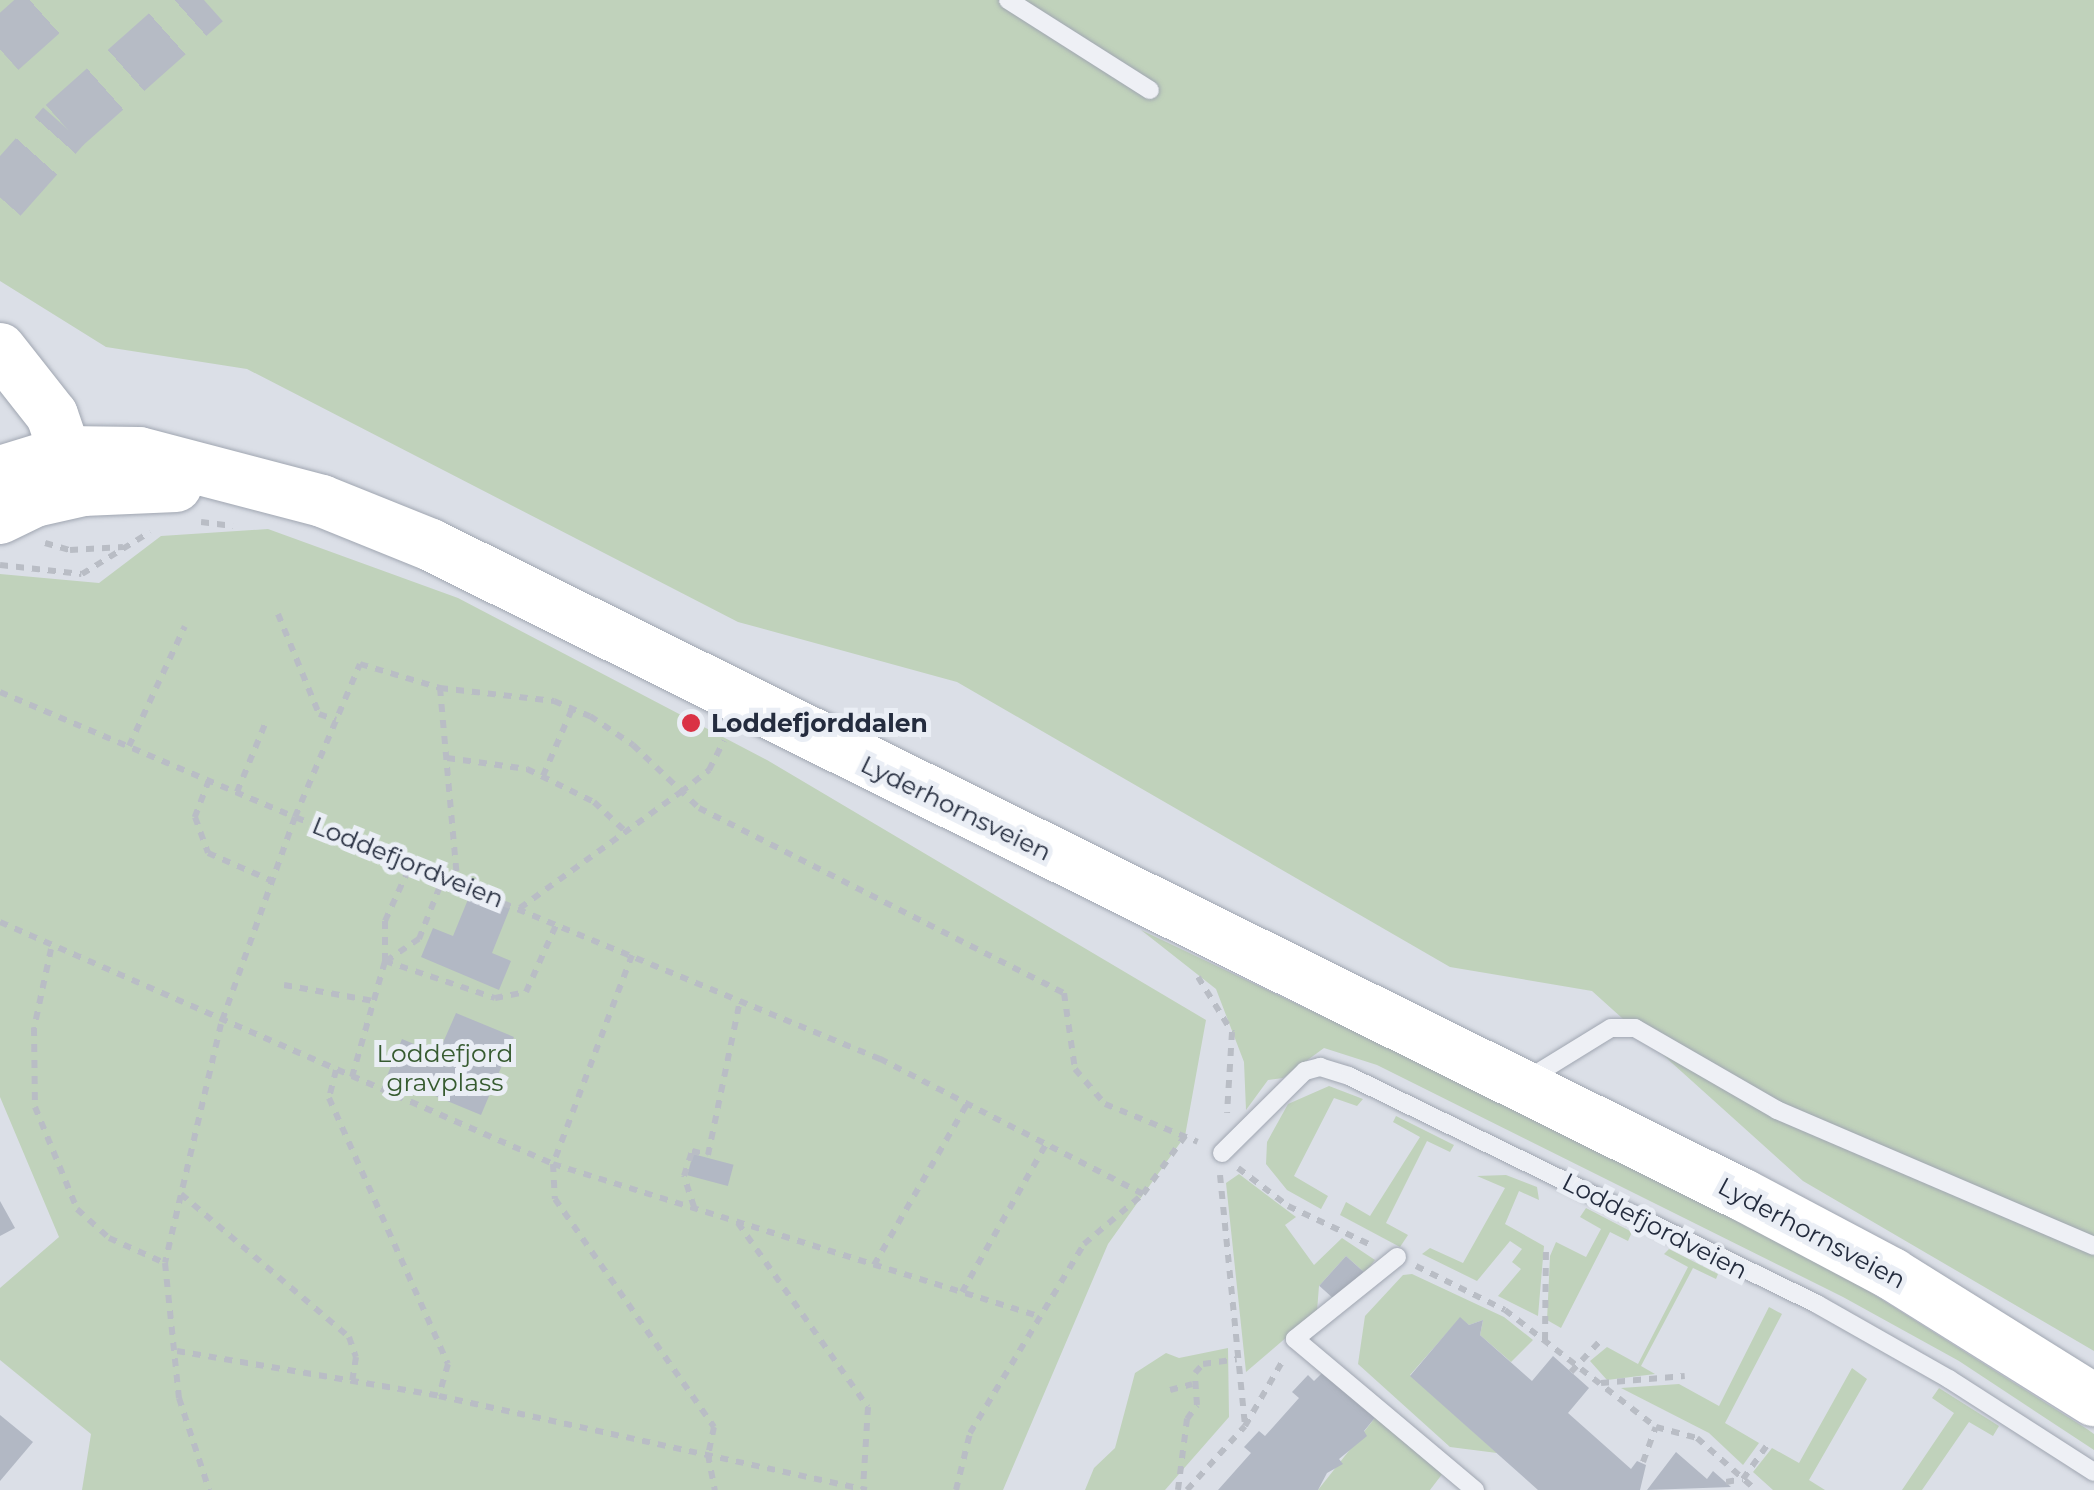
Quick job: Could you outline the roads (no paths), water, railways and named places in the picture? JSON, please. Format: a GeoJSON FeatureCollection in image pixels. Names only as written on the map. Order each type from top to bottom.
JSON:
{"type":"FeatureCollection","features":[{"type":"Feature","properties":{"kind":"main road"},"geometry":{"type":"LineString","coordinates":[[0,349],[52,414],[65,452]]}},
{"type":"Feature","properties":{"kind":"main road","name":"Lyderhornsveien"},"geometry":{"type":"LineString","coordinates":[[14,492],[65,452],[139,453],[322,502],[432,545],[1892,1274],[2094,1400]]}},
{"type":"Feature","properties":{"kind":"main road","name":"Lyderhornsveien"},"geometry":{"type":"LineString","coordinates":[[14,492],[222,476]]}},
{"type":"Feature","properties":{"kind":"lane"},"geometry":{"type":"LineString","coordinates":[[1008,0],[1150,90]]}},
{"type":"Feature","properties":{"kind":"lane"},"geometry":{"type":"LineString","coordinates":[[1520,1085],[1597,1035],[1636,1028],[1777,1110],[2094,1246]]}},
{"type":"Feature","properties":{"kind":"lane","name":"Loddefjordveien"},"geometry":{"type":"LineString","coordinates":[[1222,1153],[1305,1071],[1320,1066],[1350,1076],[1817,1304],[1950,1379],[2094,1472]]}},
{"type":"Feature","properties":{"kind":"lane"},"geometry":{"type":"LineString","coordinates":[[1397,1256],[1295,1339],[1475,1490]]}},
{"type":"Feature","properties":{"kind":"tunnel"},"geometry":{"type":"LineString","coordinates":[[0,49],[55,0]]}},
{"type":"Feature","properties":{"kind":"tunnel"},"geometry":{"type":"LineString","coordinates":[[0,197],[64,125],[205,0]]}},
{"type":"Feature","properties":{"kind":"place","name":"Loddefjorddalen"},"geometry":{"type":"Point","coordinates":[691,723]}},
{"type":"Feature","properties":{"kind":"park label","name":"Loddefjord gravplass"},"geometry":{"type":"Point","coordinates":[445,1068]}}]}
